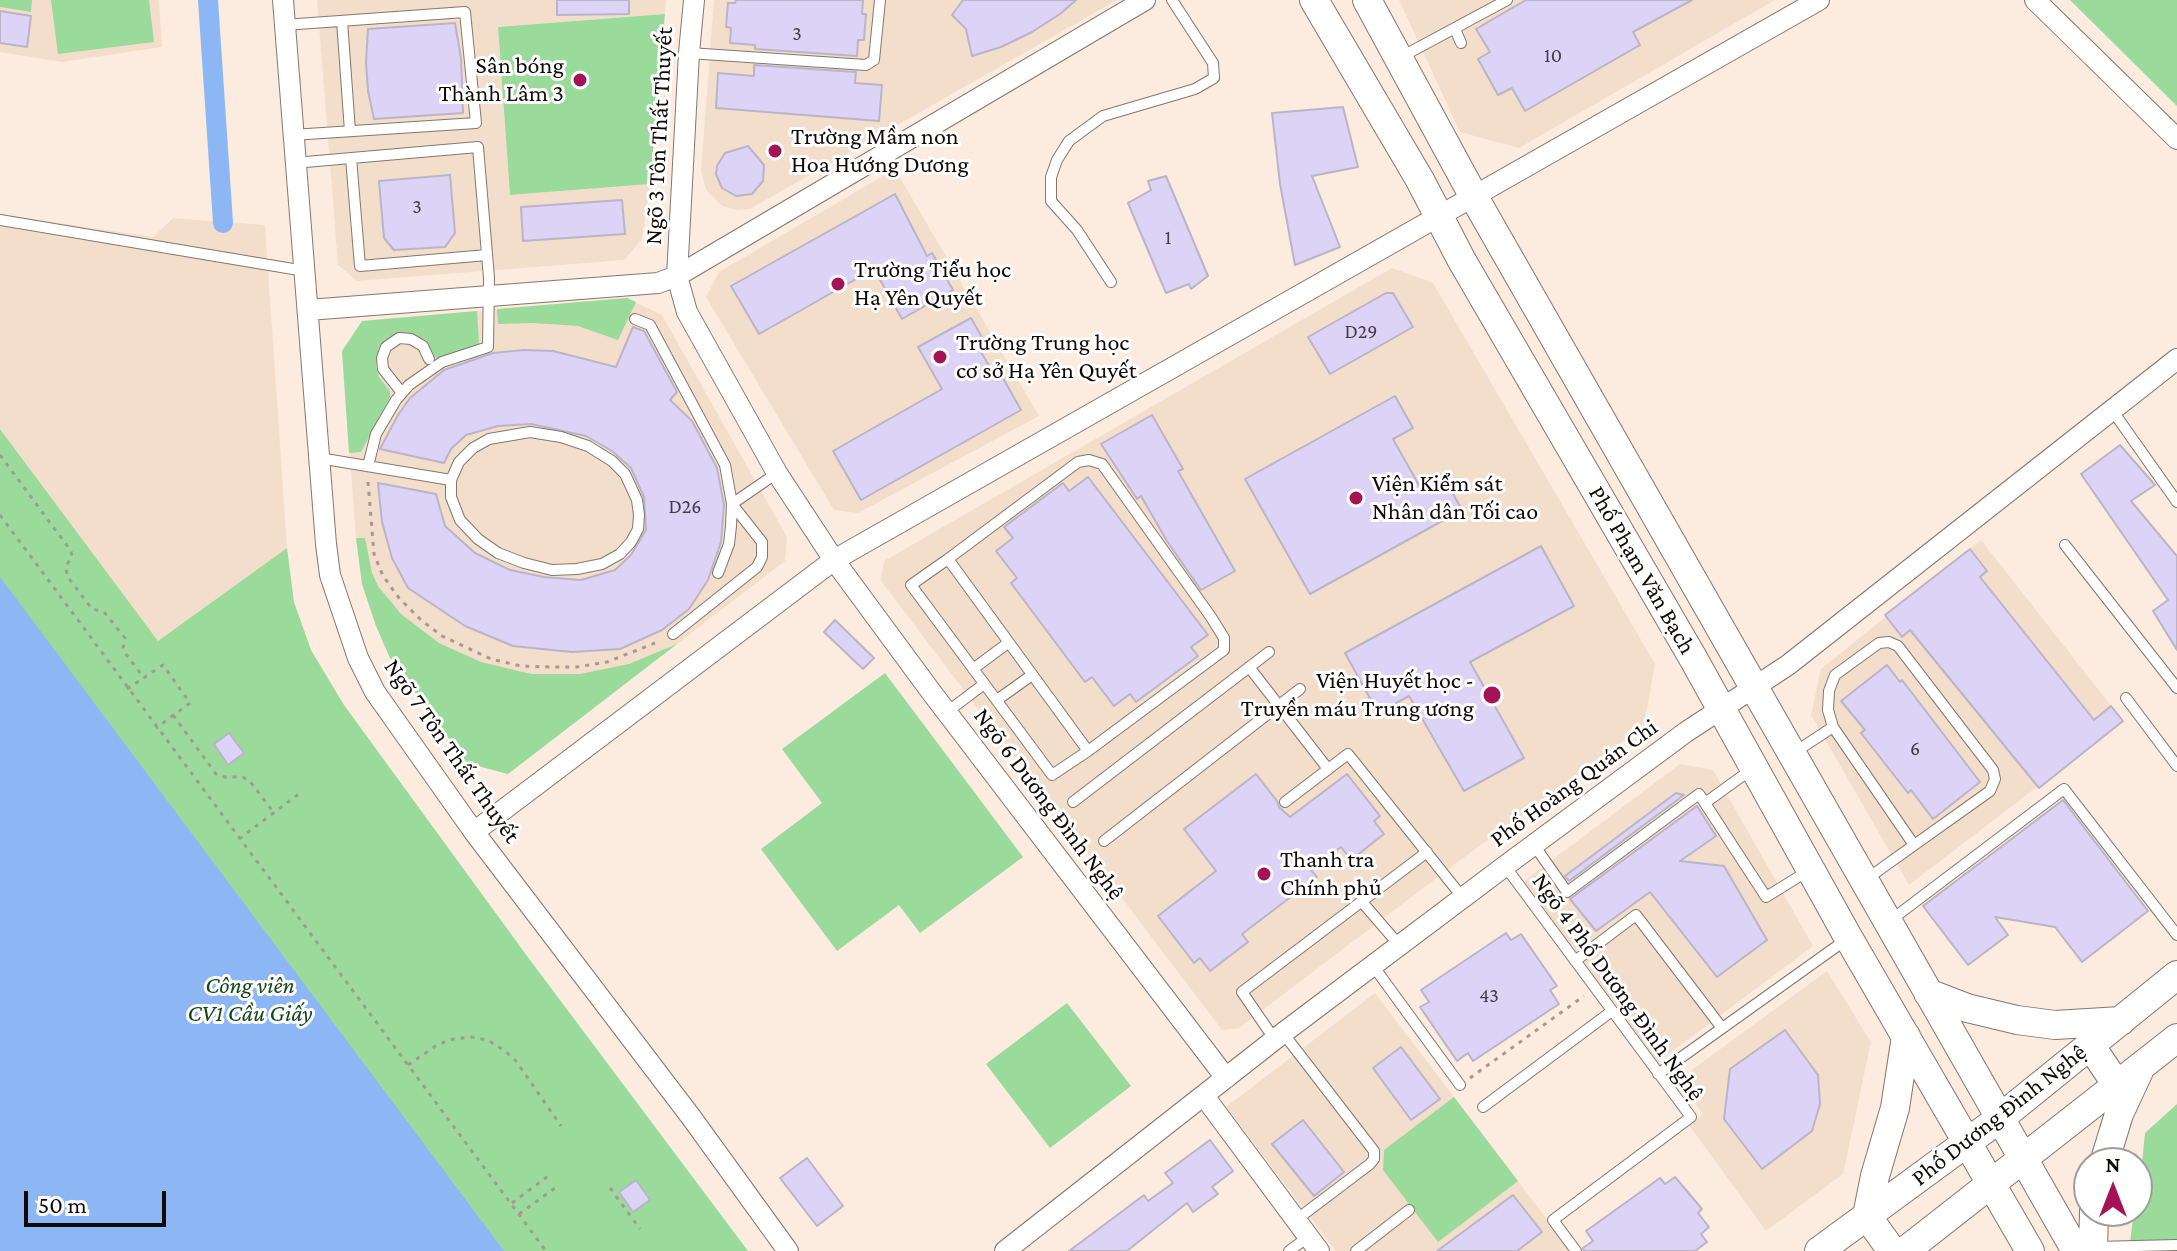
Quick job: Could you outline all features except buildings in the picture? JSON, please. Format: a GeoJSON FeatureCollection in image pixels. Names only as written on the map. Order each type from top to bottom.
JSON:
{"type":"FeatureCollection","features":[{"type":"Feature","properties":{"kind":"main road","name":"Phố Phạm Văn Bạch"},"geometry":{"type":"LineString","coordinates":[[1314,0],[1420,180],[1848,937],[2030,1251]]}},
{"type":"Feature","properties":{"kind":"main road","name":"Phố Phạm Văn Bạch"},"geometry":{"type":"LineString","coordinates":[[1367,0],[1474,197],[1794,753],[2022,1160],[2087,1250]]}},
{"type":"Feature","properties":{"kind":"main road","name":"Phố Dương Đình Nghệ"},"geometry":{"type":"LineString","coordinates":[[1819,1251],[1999,1119],[2177,975]]}},
{"type":"Feature","properties":{"kind":"main road"},"geometry":{"type":"LineString","coordinates":[[1892,1251],[1867,1216],[1895,1108],[1902,1028],[1930,997],[2017,1020],[2055,1025],[2121,1021]]}},
{"type":"Feature","properties":{"kind":"main road","name":"Phố Dương Đình Nghệ"},"geometry":{"type":"LineString","coordinates":[[1905,1251],[2177,1038]]}},
{"type":"Feature","properties":{"kind":"main road"},"geometry":{"type":"LineString","coordinates":[[2090,1045],[2117,1085]]}},
{"type":"Feature","properties":{"kind":"main road"},"geometry":{"type":"LineString","coordinates":[[2109,1147],[2119,1114],[2141,1066]]}},
{"type":"Feature","properties":{"kind":"main road"},"geometry":{"type":"LineString","coordinates":[[2087,1250],[2091,1227]]}},
{"type":"Feature","properties":{"kind":"street","name":"Ngõ 7 Tôn Thất Thuyết"},"geometry":{"type":"LineString","coordinates":[[283,0],[330,575],[358,658],[375,692],[474,832],[691,1117],[788,1251]]}},
{"type":"Feature","properties":{"kind":"street","name":"Ngõ 3 Tôn Thất Thuyết"},"geometry":{"type":"LineString","coordinates":[[694,0],[677,276],[687,312],[777,473]]}},
{"type":"Feature","properties":{"kind":"street"},"geometry":{"type":"LineString","coordinates":[[308,310],[488,303],[639,287],[677,276],[1145,0]]}},
{"type":"Feature","properties":{"kind":"street"},"geometry":{"type":"LineString","coordinates":[[474,832],[834,560],[1819,0]]}},
{"type":"Feature","properties":{"kind":"street"},"geometry":{"type":"LineString","coordinates":[[2035,0],[2177,139]]}},
{"type":"Feature","properties":{"kind":"street","name":"Phố Hoàng Quán Chi"},"geometry":{"type":"LineString","coordinates":[[1013,1249],[1279,1036],[1505,866],[1720,710],[1788,665],[2177,359]]}},
{"type":"Feature","properties":{"kind":"street","name":"Ngõ 6 Dương Đình Nghệ"},"geometry":{"type":"LineString","coordinates":[[777,473],[834,560],[1226,1078]]}},
{"type":"Feature","properties":{"kind":"street"},"geometry":{"type":"LineString","coordinates":[[1204,1096],[1308,1236]]}},
{"type":"Feature","properties":{"kind":"lane"},"geometry":{"type":"LineString","coordinates":[[689,53],[866,65],[874,60],[880,0]]}},
{"type":"Feature","properties":{"kind":"lane"},"geometry":{"type":"LineString","coordinates":[[1111,282],[1077,230],[1051,201],[1051,177],[1069,141],[1103,116],[1195,89],[1214,78],[1213,63],[1172,0]]}},
{"type":"Feature","properties":{"kind":"lane"},"geometry":{"type":"LineString","coordinates":[[1399,58],[1507,0]]}},
{"type":"Feature","properties":{"kind":"lane"},"geometry":{"type":"LineString","coordinates":[[284,25],[465,12],[476,123],[292,135]]}},
{"type":"Feature","properties":{"kind":"lane"},"geometry":{"type":"LineString","coordinates":[[342,21],[350,131]]}},
{"type":"Feature","properties":{"kind":"lane"},"geometry":{"type":"LineString","coordinates":[[1455,29],[1461,43]]}},
{"type":"Feature","properties":{"kind":"lane"},"geometry":{"type":"LineString","coordinates":[[294,163],[478,147],[487,255],[488,347],[442,362],[424,372],[402,393],[376,434],[368,466]]}},
{"type":"Feature","properties":{"kind":"lane"},"geometry":{"type":"LineString","coordinates":[[351,158],[360,266],[487,255]]}},
{"type":"Feature","properties":{"kind":"lane"},"geometry":{"type":"LineString","coordinates":[[0,220],[305,271]]}},
{"type":"Feature","properties":{"kind":"lane"},"geometry":{"type":"LineString","coordinates":[[635,319],[650,325],[725,465],[732,504],[729,544],[718,573]]}},
{"type":"Feature","properties":{"kind":"lane"},"geometry":{"type":"LineString","coordinates":[[402,393],[383,369],[382,358],[386,347],[399,338],[411,339],[423,346],[429,359]]}},
{"type":"Feature","properties":{"kind":"lane"},"geometry":{"type":"LineString","coordinates":[[2112,410],[2177,502]]}},
{"type":"Feature","properties":{"kind":"lane"},"geometry":{"type":"LineString","coordinates":[[530,432],[561,437],[599,452],[625,474],[637,500],[638,529],[620,554],[602,564],[552,570],[524,563],[498,553],[478,539],[460,520],[451,497],[451,480],[459,462],[473,448],[489,439],[530,432]]}},
{"type":"Feature","properties":{"kind":"lane"},"geometry":{"type":"LineString","coordinates":[[319,458],[451,480]]}},
{"type":"Feature","properties":{"kind":"lane"},"geometry":{"type":"LineString","coordinates":[[1089,460],[1102,464],[1219,627],[1224,638],[1224,650],[1052,775],[911,585],[948,559],[1078,462],[1089,460]]}},
{"type":"Feature","properties":{"kind":"lane"},"geometry":{"type":"LineString","coordinates":[[732,504],[777,473]]}},
{"type":"Feature","properties":{"kind":"lane"},"geometry":{"type":"LineString","coordinates":[[673,634],[751,575],[762,557],[762,542],[732,504]]}},
{"type":"Feature","properties":{"kind":"lane"},"geometry":{"type":"LineString","coordinates":[[2065,545],[2177,688]]}},
{"type":"Feature","properties":{"kind":"lane"},"geometry":{"type":"LineString","coordinates":[[948,559],[1088,751]]}},
{"type":"Feature","properties":{"kind":"lane"},"geometry":{"type":"LineString","coordinates":[[1865,880],[1990,791],[1995,779],[1993,770],[1898,646],[1889,642],[1879,643],[1835,675],[1829,691],[1828,710],[1833,727],[1914,845]]}},
{"type":"Feature","properties":{"kind":"lane"},"geometry":{"type":"LineString","coordinates":[[973,669],[1008,643]]}},
{"type":"Feature","properties":{"kind":"lane"},"geometry":{"type":"LineString","coordinates":[[1073,802],[1269,652]]}},
{"type":"Feature","properties":{"kind":"lane"},"geometry":{"type":"LineString","coordinates":[[1249,667],[1328,769]]}},
{"type":"Feature","properties":{"kind":"lane"},"geometry":{"type":"LineString","coordinates":[[997,700],[1032,675]]}},
{"type":"Feature","properties":{"kind":"lane"},"geometry":{"type":"LineString","coordinates":[[947,712],[984,684]]}},
{"type":"Feature","properties":{"kind":"lane"},"geometry":{"type":"LineString","coordinates":[[1104,841],[1300,689]]}},
{"type":"Feature","properties":{"kind":"lane"},"geometry":{"type":"LineString","coordinates":[[2126,698],[2177,766]]}},
{"type":"Feature","properties":{"kind":"lane"},"geometry":{"type":"LineString","coordinates":[[1794,753],[1833,727]]}},
{"type":"Feature","properties":{"kind":"lane"},"geometry":{"type":"LineString","coordinates":[[1285,802],[1348,754],[1463,898]]}},
{"type":"Feature","properties":{"kind":"lane"},"geometry":{"type":"LineString","coordinates":[[1705,803],[1754,767]]}},
{"type":"Feature","properties":{"kind":"lane"},"geometry":{"type":"LineString","coordinates":[[1888,921],[2064,789],[2177,935]]}},
{"type":"Feature","properties":{"kind":"lane"},"geometry":{"type":"LineString","coordinates":[[1534,845],[1567,892],[1699,794],[1766,897],[1810,869]]}},
{"type":"Feature","properties":{"kind":"lane"},"geometry":{"type":"LineString","coordinates":[[1289,1251],[1308,1236],[1370,1164],[1374,1151],[1242,992],[1427,852]]}},
{"type":"Feature","properties":{"kind":"lane","name":"Ngõ 4 Phố Dương Đình Nghệ"},"geometry":{"type":"LineString","coordinates":[[1505,866],[1691,1117],[1553,1220],[1576,1251]]}},
{"type":"Feature","properties":{"kind":"lane"},"geometry":{"type":"LineString","coordinates":[[1362,902],[1400,946]]}},
{"type":"Feature","properties":{"kind":"lane"},"geometry":{"type":"LineString","coordinates":[[1575,961],[1636,915],[1722,1028]]}},
{"type":"Feature","properties":{"kind":"lane"},"geometry":{"type":"LineString","coordinates":[[1658,1074],[1848,937]]}},
{"type":"Feature","properties":{"kind":"lane"},"geometry":{"type":"LineString","coordinates":[[1374,967],[1460,1085]]}},
{"type":"Feature","properties":{"kind":"lane"},"geometry":{"type":"LineString","coordinates":[[1483,1107],[1612,1011]]}},
{"type":"Feature","properties":{"kind":"lane"},"geometry":{"type":"LineString","coordinates":[[1356,1251],[1409,1210]]}},
{"type":"Feature","properties":{"kind":"lane"},"geometry":{"type":"LineString","coordinates":[[2087,1250],[2177,1245]]}},
{"type":"Feature","properties":{"kind":"path"},"geometry":{"type":"LineString","coordinates":[[0,455],[71,551],[72,556],[66,566],[67,576],[92,609],[104,612],[125,638],[125,653],[144,678]]}},
{"type":"Feature","properties":{"kind":"path"},"geometry":{"type":"LineString","coordinates":[[368,466],[370,530],[374,554],[383,576],[399,598],[442,636],[491,659],[521,666],[549,667],[577,667],[607,662],[655,643]]}},
{"type":"Feature","properties":{"kind":"path"},"geometry":{"type":"LineString","coordinates":[[0,515],[546,1251]]}},
{"type":"Feature","properties":{"kind":"path"},"geometry":{"type":"LineString","coordinates":[[127,689],[163,665],[190,703],[156,728]]}},
{"type":"Feature","properties":{"kind":"path"},"geometry":{"type":"LineString","coordinates":[[173,715],[216,774],[249,780],[274,813]]}},
{"type":"Feature","properties":{"kind":"path"},"geometry":{"type":"LineString","coordinates":[[239,839],[300,793]]}},
{"type":"Feature","properties":{"kind":"path"},"geometry":{"type":"LineString","coordinates":[[1460,1085],[1595,988]]}},
{"type":"Feature","properties":{"kind":"path"},"geometry":{"type":"LineString","coordinates":[[408,1065],[437,1045],[453,1039],[471,1037],[488,1040],[516,1061],[561,1126]]}},
{"type":"Feature","properties":{"kind":"path"},"geometry":{"type":"LineString","coordinates":[[511,1204],[551,1174]]}},
{"type":"Feature","properties":{"kind":"path"},"geometry":{"type":"LineString","coordinates":[[519,1214],[559,1185]]}},
{"type":"Feature","properties":{"kind":"path"},"geometry":{"type":"LineString","coordinates":[[610,1188],[640,1229]]}},
{"type":"Feature","properties":{"kind":"shaded area"},"geometry":{"type":"Polygon","coordinates":[[[0,0],[159,0],[162,47],[62,62],[0,52],[0,0]]]}},
{"type":"Feature","properties":{"kind":"shaded area"},"geometry":{"type":"Polygon","coordinates":[[[317,0],[666,0],[665,14],[498,27],[510,195],[650,184],[642,239],[624,260],[357,281],[338,265],[317,0]]]}},
{"type":"Feature","properties":{"kind":"shaded area"},"geometry":{"type":"Polygon","coordinates":[[[714,0],[1117,0],[750,209],[736,210],[722,206],[706,190],[701,171],[714,0]]]}},
{"type":"Feature","properties":{"kind":"shaded area"},"geometry":{"type":"Polygon","coordinates":[[[1399,0],[1775,0],[1519,148],[1460,132],[1399,0]]]}},
{"type":"Feature","properties":{"kind":"shaded area"},"geometry":{"type":"Polygon","coordinates":[[[895,169],[1039,416],[858,513],[834,510],[706,297],[719,272],[895,169]]]}},
{"type":"Feature","properties":{"kind":"shaded area"},"geometry":{"type":"Polygon","coordinates":[[[0,214],[153,237],[173,218],[265,225],[287,548],[158,641],[0,429],[0,214]]]}},
{"type":"Feature","properties":{"kind":"shaded area"},"geometry":{"type":"Polygon","coordinates":[[[1392,268],[1433,283],[1655,664],[1644,726],[1239,1028],[1222,1030],[881,581],[884,561],[1392,268]]]}},
{"type":"Feature","properties":{"kind":"shaded area"},"geometry":{"type":"Polygon","coordinates":[[[627,298],[662,315],[787,537],[785,561],[508,774],[467,763],[390,658],[362,584],[342,351],[362,321],[627,298]]]}},
{"type":"Feature","properties":{"kind":"shaded area"},"geometry":{"type":"Polygon","coordinates":[[[1981,540],[2123,721],[1909,885],[1811,715],[1821,669],[1981,540]]]}},
{"type":"Feature","properties":{"kind":"shaded area"},"geometry":{"type":"Polygon","coordinates":[[[1680,764],[1713,770],[1813,946],[1658,1062],[1524,881],[1680,764]]]}},
{"type":"Feature","properties":{"kind":"shaded area"},"geometry":{"type":"Polygon","coordinates":[[[1827,971],[1871,1042],[1843,1174],[1766,1231],[1689,1125],[1703,1114],[1678,1080],[1827,971]]]}},
{"type":"Feature","properties":{"kind":"shaded area"},"geometry":{"type":"Polygon","coordinates":[[[1375,993],[1571,1251],[1336,1251],[1226,1107],[1375,993]]]}},
{"type":"Feature","properties":{"kind":"green space"},"geometry":{"type":"Polygon","coordinates":[[[0,0],[32,0],[31,12],[0,7],[0,0]]]}},
{"type":"Feature","properties":{"kind":"green space"},"geometry":{"type":"Polygon","coordinates":[[[51,0],[149,0],[154,42],[58,54],[51,0]]]}},
{"type":"Feature","properties":{"kind":"green space"},"geometry":{"type":"Polygon","coordinates":[[[2070,0],[2177,0],[2177,106],[2070,0]]]}},
{"type":"Feature","properties":{"kind":"green space","name":"Sân bóng Thành Lâm 3"},"geometry":{"type":"Polygon","coordinates":[[[665,14],[650,184],[510,195],[498,27],[665,14]]]}},
{"type":"Feature","properties":{"kind":"green space"},"geometry":{"type":"Polygon","coordinates":[[[627,298],[636,302],[618,340],[578,326],[498,324],[497,309],[627,298]]]}},
{"type":"Feature","properties":{"kind":"green space"},"geometry":{"type":"Polygon","coordinates":[[[477,311],[479,344],[439,359],[426,340],[408,334],[395,335],[379,347],[376,367],[379,377],[390,391],[390,397],[361,452],[349,453],[342,351],[362,321],[477,311]]]}},
{"type":"Feature","properties":{"kind":"green space","name":"Công viên CV1 Cầu Giấy"},"geometry":{"type":"Polygon","coordinates":[[[0,429],[158,641],[287,548],[294,602],[311,650],[344,705],[748,1251],[0,1251],[0,429]]]}},
{"type":"Feature","properties":{"kind":"green space"},"geometry":{"type":"Polygon","coordinates":[[[356,538],[365,538],[378,586],[401,614],[439,643],[481,662],[531,674],[580,674],[629,664],[677,644],[508,774],[467,763],[390,658],[362,584],[356,538]]]}},
{"type":"Feature","properties":{"kind":"green space"},"geometry":{"type":"Polygon","coordinates":[[[885,673],[1023,857],[920,933],[899,905],[837,951],[761,849],[822,803],[782,749],[885,673]]]}},
{"type":"Feature","properties":{"kind":"green space"},"geometry":{"type":"Polygon","coordinates":[[[1067,1003],[1131,1086],[1050,1148],[986,1064],[1067,1003]]]}},
{"type":"Feature","properties":{"kind":"green space"},"geometry":{"type":"Polygon","coordinates":[[[1454,1097],[1518,1181],[1438,1242],[1383,1170],[1384,1150],[1454,1097]]]}},
{"type":"Feature","properties":{"kind":"green space"},"geometry":{"type":"Polygon","coordinates":[[[2177,1104],[2177,1251],[2129,1251],[2132,1227],[2153,1227],[2153,1147],[2144,1147],[2145,1133],[2177,1104]]]}},
{"type":"Feature","properties":{"kind":"water"},"geometry":{"type":"Polygon","coordinates":[[[0,577],[504,1251],[0,1251],[0,577]]]}},
{"type":"Feature","properties":{"kind":"waterway"},"geometry":{"type":"LineString","coordinates":[[208,0],[223,223]]}},
{"type":"Feature","properties":{"kind":"place","name":"Sân bóng Thành Lâm 3"},"geometry":{"type":"Point","coordinates":[580,80]}},
{"type":"Feature","properties":{"kind":"place","name":"Trường Mầm non Hoa Hướng Dương"},"geometry":{"type":"Point","coordinates":[775,151]}},
{"type":"Feature","properties":{"kind":"place","name":"Trường Tiểu học Hạ Yên Quyết"},"geometry":{"type":"Point","coordinates":[838,284]}},
{"type":"Feature","properties":{"kind":"place","name":"Trường Trung học cơ sở Hạ Yên Quyết"},"geometry":{"type":"Point","coordinates":[940,357]}},
{"type":"Feature","properties":{"kind":"place","name":"Viện Kiểm sát Nhân dân Tối cao"},"geometry":{"type":"Point","coordinates":[1356,498]}},
{"type":"Feature","properties":{"kind":"place","name":"Viện Huyết học - Truyền máu Trung ương"},"geometry":{"type":"Point","coordinates":[1492,695]}},
{"type":"Feature","properties":{"kind":"place","name":"Thanh tra Chính phủ"},"geometry":{"type":"Point","coordinates":[1264,874]}}]}
